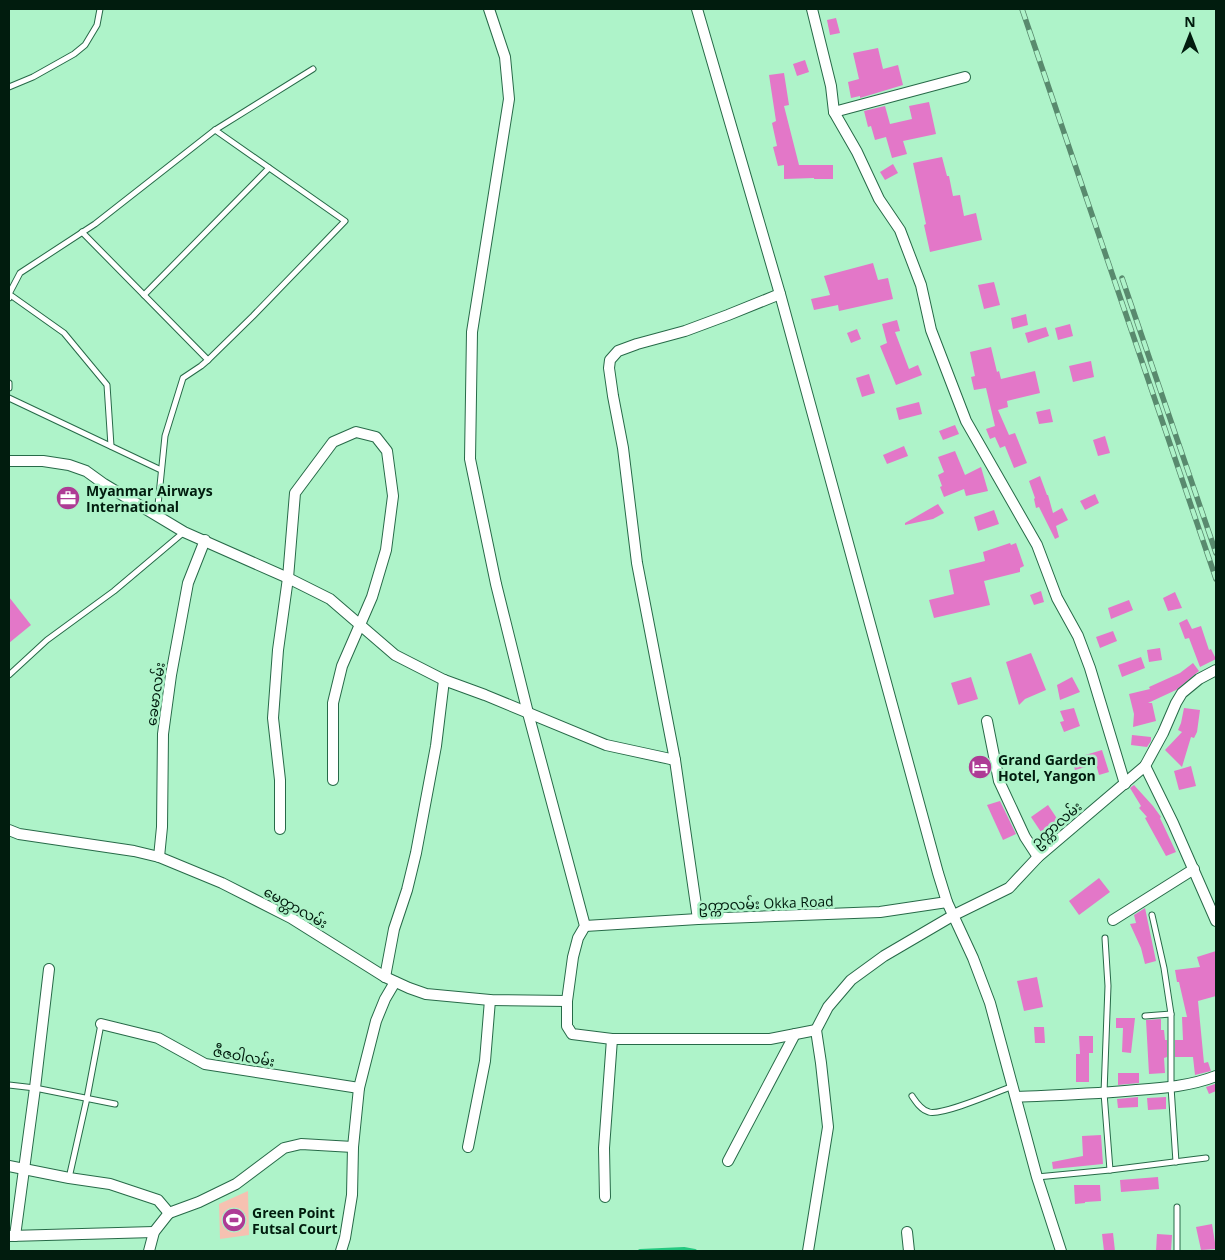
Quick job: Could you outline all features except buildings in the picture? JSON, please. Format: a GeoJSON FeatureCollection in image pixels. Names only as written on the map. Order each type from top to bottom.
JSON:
{"type":"FeatureCollection","features":[{"type":"Feature","properties":{"kind":"street"},"geometry":{"type":"LineString","coordinates":[[489,9],[505,57],[509,99],[472,332],[470,459],[496,584],[528,713],[585,926],[578,938],[573,956],[567,1001],[567,1026],[572,1034],[612,1039],[770,1040],[816,1030],[828,1127],[808,1251]]}},
{"type":"Feature","properties":{"kind":"street"},"geometry":{"type":"LineString","coordinates":[[697,9],[780,294],[932,854],[947,902],[973,958],[990,1003],[1037,1177],[1061,1251]]}},
{"type":"Feature","properties":{"kind":"street"},"geometry":{"type":"LineString","coordinates":[[812,9],[831,86],[834,112],[857,152],[879,199],[900,230],[921,285],[931,330],[966,421],[1036,545],[1057,598],[1078,636],[1090,668],[1125,784]]}},
{"type":"Feature","properties":{"kind":"street"},"geometry":{"type":"LineString","coordinates":[[834,112],[965,77]]}},
{"type":"Feature","properties":{"kind":"street"},"geometry":{"type":"LineString","coordinates":[[698,919],[675,760],[637,563],[623,448],[609,368],[610,360],[618,351],[693,328],[780,294]]}},
{"type":"Feature","properties":{"kind":"street"},"geometry":{"type":"LineString","coordinates":[[280,829],[280,780],[274,718],[278,650],[288,578],[295,493],[333,442],[356,432],[376,437],[387,451],[393,496],[386,550],[372,597],[342,666],[333,703],[333,780]]}},
{"type":"Feature","properties":{"kind":"street"},"geometry":{"type":"LineString","coordinates":[[9,461],[43,461],[68,465],[86,471],[104,484],[184,532],[288,578],[330,599],[395,655],[444,680],[606,745],[675,760]]}},
{"type":"Feature","properties":{"kind":"street","name":"ခေမာလမ်း"},"geometry":{"type":"LineString","coordinates":[[159,857],[162,827],[163,734],[171,675],[188,583],[205,540]]}},
{"type":"Feature","properties":{"kind":"street","name":"ဥက္ကာလမ်း"},"geometry":{"type":"LineString","coordinates":[[816,1030],[828,1007],[851,980],[884,956],[954,915],[1009,888],[1038,857],[1145,766],[1182,693],[1216,670]]}},
{"type":"Feature","properties":{"kind":"street"},"geometry":{"type":"LineString","coordinates":[[341,1251],[352,1195],[353,1147],[359,1088],[376,1021],[386,999],[390,979],[394,929],[407,890],[416,853],[436,746],[444,680]]}},
{"type":"Feature","properties":{"kind":"street"},"geometry":{"type":"LineString","coordinates":[[987,721],[998,781],[1025,838],[1038,857]]}},
{"type":"Feature","properties":{"kind":"street"},"geometry":{"type":"LineString","coordinates":[[1145,766],[1173,822],[1216,921]]}},
{"type":"Feature","properties":{"kind":"street","name":"မေတ္တာလမ်း"},"geometry":{"type":"LineString","coordinates":[[9,830],[19,834],[134,851],[159,857],[222,883],[291,918],[390,979],[426,994],[490,1000],[567,1001]]}},
{"type":"Feature","properties":{"kind":"street"},"geometry":{"type":"LineString","coordinates":[[1113,920],[1194,869]]}},
{"type":"Feature","properties":{"kind":"street","name":"ဥက္ကာလမ်း Okka Road"},"geometry":{"type":"LineString","coordinates":[[585,926],[698,919],[880,912],[947,902]]}},
{"type":"Feature","properties":{"kind":"street"},"geometry":{"type":"LineString","coordinates":[[49,969],[25,1169],[12,1236],[154,1232]]}},
{"type":"Feature","properties":{"kind":"street"},"geometry":{"type":"LineString","coordinates":[[468,1147],[485,1061],[490,1000]]}},
{"type":"Feature","properties":{"kind":"street","name":"ဇီဇဝါလမ်း"},"geometry":{"type":"LineString","coordinates":[[101,1024],[158,1038],[205,1064],[359,1088]]}},
{"type":"Feature","properties":{"kind":"street"},"geometry":{"type":"LineString","coordinates":[[728,1161],[795,1034]]}},
{"type":"Feature","properties":{"kind":"street"},"geometry":{"type":"LineString","coordinates":[[605,1197],[604,1148],[612,1039]]}},
{"type":"Feature","properties":{"kind":"street"},"geometry":{"type":"LineString","coordinates":[[1016,1097],[1104,1093],[1171,1087],[1216,1076]]}},
{"type":"Feature","properties":{"kind":"street"},"geometry":{"type":"LineString","coordinates":[[149,1251],[154,1232],[169,1213],[199,1202],[236,1184],[284,1148],[301,1144],[353,1147]]}},
{"type":"Feature","properties":{"kind":"street"},"geometry":{"type":"LineString","coordinates":[[9,1166],[110,1184],[158,1200],[169,1213]]}},
{"type":"Feature","properties":{"kind":"street"},"geometry":{"type":"LineString","coordinates":[[907,1232],[909,1251]]}},
{"type":"Feature","properties":{"kind":"lane"},"geometry":{"type":"LineString","coordinates":[[9,87],[33,77],[74,54],[85,45],[97,24],[100,9]]}},
{"type":"Feature","properties":{"kind":"lane"},"geometry":{"type":"LineString","coordinates":[[111,446],[108,385],[64,333],[9,296],[20,273],[94,224],[215,130],[313,69]]}},
{"type":"Feature","properties":{"kind":"lane"},"geometry":{"type":"LineString","coordinates":[[157,516],[165,436],[183,378],[208,360],[345,221],[215,130]]}},
{"type":"Feature","properties":{"kind":"lane"},"geometry":{"type":"LineString","coordinates":[[144,295],[269,168]]}},
{"type":"Feature","properties":{"kind":"lane"},"geometry":{"type":"LineString","coordinates":[[82,232],[208,360]]}},
{"type":"Feature","properties":{"kind":"lane"},"geometry":{"type":"LineString","coordinates":[[9,398],[161,470]]}},
{"type":"Feature","properties":{"kind":"lane"},"geometry":{"type":"LineString","coordinates":[[9,675],[47,640],[114,590],[184,532]]}},
{"type":"Feature","properties":{"kind":"lane"},"geometry":{"type":"LineString","coordinates":[[1152,915],[1164,968],[1171,1014],[1171,1087],[1176,1162]]}},
{"type":"Feature","properties":{"kind":"lane"},"geometry":{"type":"LineString","coordinates":[[1106,938],[1108,986],[1104,1093],[1110,1170]]}},
{"type":"Feature","properties":{"kind":"lane"},"geometry":{"type":"LineString","coordinates":[[1145,1016],[1171,1014]]}},
{"type":"Feature","properties":{"kind":"lane"},"geometry":{"type":"LineString","coordinates":[[69,1178],[101,1024]]}},
{"type":"Feature","properties":{"kind":"lane"},"geometry":{"type":"LineString","coordinates":[[9,1084],[115,1104]]}},
{"type":"Feature","properties":{"kind":"lane"},"geometry":{"type":"LineString","coordinates":[[912,1096],[920,1106],[929,1112],[940,1112],[1013,1086]]}},
{"type":"Feature","properties":{"kind":"lane"},"geometry":{"type":"LineString","coordinates":[[1037,1177],[1206,1158]]}},
{"type":"Feature","properties":{"kind":"lane"},"geometry":{"type":"LineString","coordinates":[[1177,1207],[1177,1251]]}},
{"type":"Feature","properties":{"kind":"shaded area","name":"Green Point Futsal Court"},"geometry":{"type":"Polygon","coordinates":[[[248,1191],[249,1235],[220,1239],[219,1204],[248,1191]]]}},
{"type":"Feature","properties":{"kind":"waterway"},"geometry":{"type":"LineString","coordinates":[[640,1251],[684,1249],[695,1251]]}},
{"type":"Feature","properties":{"kind":"railway"},"geometry":{"type":"LineString","coordinates":[[1022,9],[1216,579]]}},
{"type":"Feature","properties":{"kind":"railway"},"geometry":{"type":"LineString","coordinates":[[1122,278],[1216,553]]}},
{"type":"Feature","properties":{"kind":"place","name":"Myanmar Airways International"},"geometry":{"type":"Point","coordinates":[68,498]}},
{"type":"Feature","properties":{"kind":"place","name":"Grand Garden Hotel, Yangon"},"geometry":{"type":"Point","coordinates":[980,767]}},
{"type":"Feature","properties":{"kind":"place","name":"Green Point Futsal Court"},"geometry":{"type":"Point","coordinates":[234,1220]}}]}
